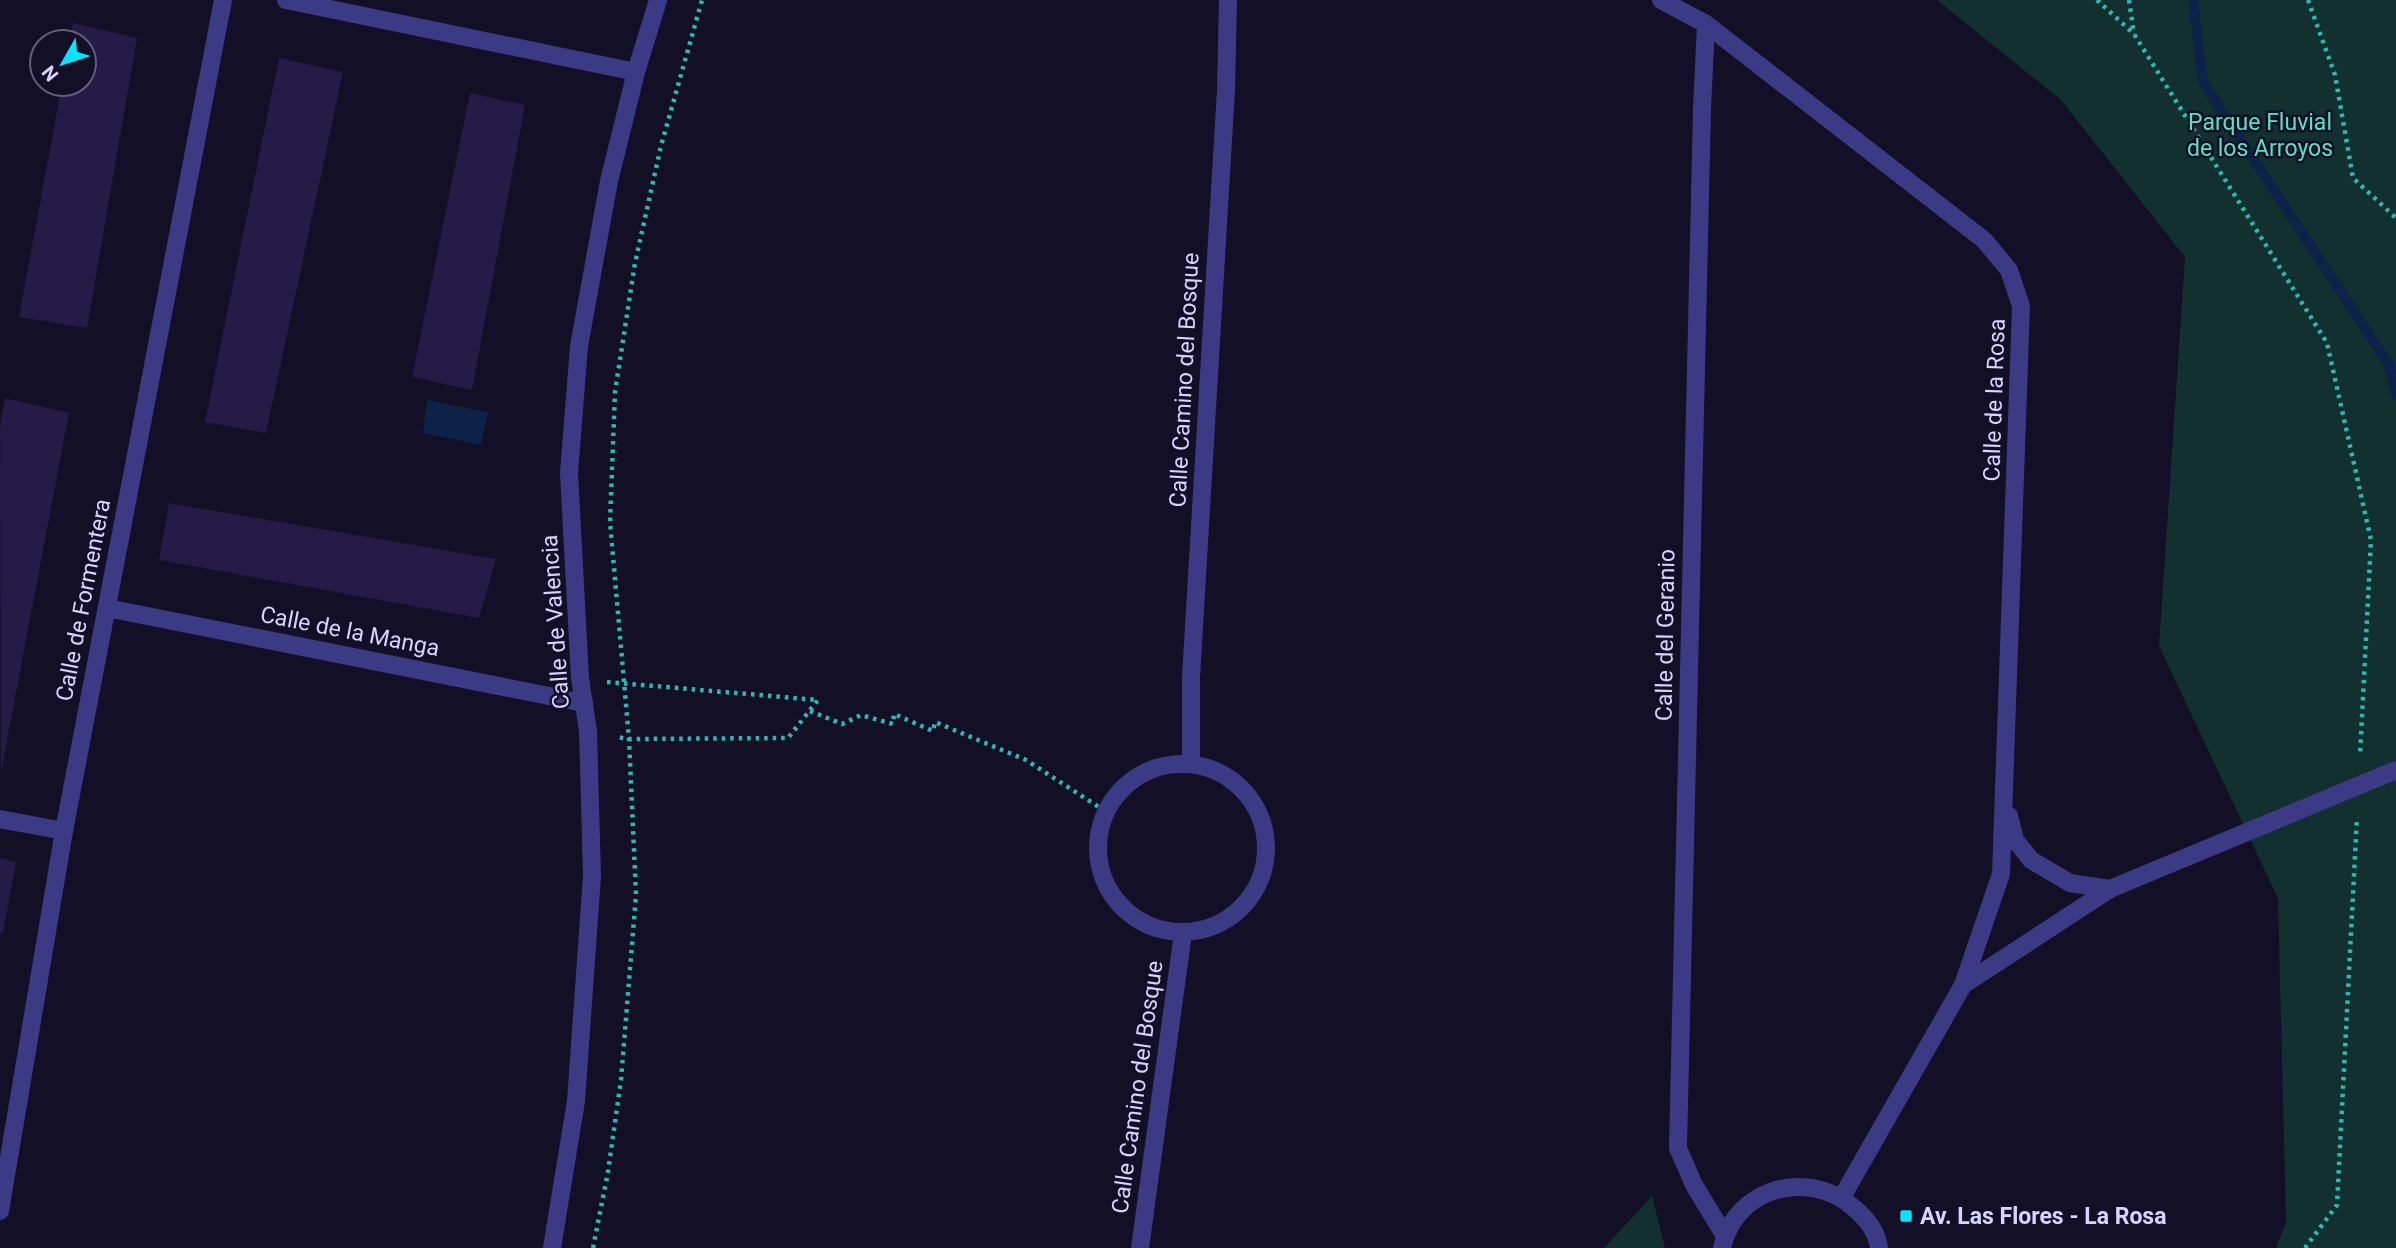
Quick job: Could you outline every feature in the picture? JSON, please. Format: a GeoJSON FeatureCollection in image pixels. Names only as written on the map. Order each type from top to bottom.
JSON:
{"type":"FeatureCollection","features":[{"type":"Feature","properties":{"kind":"street","name":"Calle de Formentera"},"geometry":{"type":"LineString","coordinates":[[0,1212],[64,831],[223,0]]}},
{"type":"Feature","properties":{"kind":"street"},"geometry":{"type":"LineString","coordinates":[[286,0],[636,72]]}},
{"type":"Feature","properties":{"kind":"street","name":"Calle de Valencia"},"geometry":{"type":"LineString","coordinates":[[552,1248],[576,1101],[592,890],[588,731],[580,678],[569,473],[579,346],[609,181],[636,72],[658,0]]}},
{"type":"Feature","properties":{"kind":"street","name":"Calle Camino del Bosque"},"geometry":{"type":"LineString","coordinates":[[1191,763],[1191,677],[1225,103],[1228,0]]}},
{"type":"Feature","properties":{"kind":"street"},"geometry":{"type":"LineString","coordinates":[[1661,0],[1706,24]]}},
{"type":"Feature","properties":{"kind":"street","name":"Calle de la Rosa"},"geometry":{"type":"LineString","coordinates":[[1706,24],[1984,240],[2009,270],[2021,306],[2001,874],[1963,985],[1842,1197]]}},
{"type":"Feature","properties":{"kind":"street","name":"Calle del Geranio"},"geometry":{"type":"LineString","coordinates":[[1706,24],[1678,1148],[1723,1242]]}},
{"type":"Feature","properties":{"kind":"street","name":"Calle de la Manga"},"geometry":{"type":"LineString","coordinates":[[107,608],[584,703]]}},
{"type":"Feature","properties":{"kind":"street"},"geometry":{"type":"LineString","coordinates":[[1191,763],[1214,769],[1235,781],[1248,794],[1262,820],[1267,849],[1256,889],[1238,912],[1213,927],[1182,933],[1165,931],[1138,920],[1119,904],[1100,869],[1097,839],[1105,811],[1119,790],[1143,772],[1171,764],[1191,763]]}},
{"type":"Feature","properties":{"kind":"street"},"geometry":{"type":"LineString","coordinates":[[1963,985],[2110,889],[2396,770]]}},
{"type":"Feature","properties":{"kind":"street","name":"Calle de la Rosa"},"geometry":{"type":"LineString","coordinates":[[2004,799],[2015,840],[2031,860],[2070,883],[2110,889]]}},
{"type":"Feature","properties":{"kind":"street"},"geometry":{"type":"LineString","coordinates":[[0,819],[64,831]]}},
{"type":"Feature","properties":{"kind":"street","name":"Calle Camino del Bosque"},"geometry":{"type":"LineString","coordinates":[[1140,1248],[1182,933]]}},
{"type":"Feature","properties":{"kind":"street"},"geometry":{"type":"LineString","coordinates":[[1723,1242],[1741,1210],[1766,1193],[1792,1186],[1822,1189],[1842,1197],[1867,1219],[1879,1248]]}},
{"type":"Feature","properties":{"kind":"path"},"geometry":{"type":"LineString","coordinates":[[593,1248],[608,1172],[621,1080],[636,895],[629,739],[610,522],[615,392],[635,263],[662,146],[702,0]]}},
{"type":"Feature","properties":{"kind":"path"},"geometry":{"type":"LineString","coordinates":[[2097,0],[2134,34],[2327,343],[2371,540],[2359,762]]}},
{"type":"Feature","properties":{"kind":"path"},"geometry":{"type":"LineString","coordinates":[[2129,0],[2134,34]]}},
{"type":"Feature","properties":{"kind":"path"},"geometry":{"type":"LineString","coordinates":[[2308,0],[2335,75],[2354,178],[2396,218]]}},
{"type":"Feature","properties":{"kind":"path"},"geometry":{"type":"LineString","coordinates":[[580,678],[818,700],[788,737],[629,739],[588,731]]}},
{"type":"Feature","properties":{"kind":"path"},"geometry":{"type":"LineString","coordinates":[[810,711],[842,724],[861,715],[893,724],[894,714],[933,731],[935,722],[1026,760],[1105,811]]}},
{"type":"Feature","properties":{"kind":"path"},"geometry":{"type":"LineString","coordinates":[[2305,1248],[2337,1205],[2357,803]]}},
{"type":"Feature","properties":{"kind":"green space","name":"Parque Fluvial de los Arroyos"},"geometry":{"type":"Polygon","coordinates":[[[1937,0],[2396,0],[2396,1248],[2276,1248],[2286,1222],[2278,898],[2159,646],[2185,257],[2061,100],[1937,0]]]}},
{"type":"Feature","properties":{"kind":"green space"},"geometry":{"type":"Polygon","coordinates":[[[1652,1196],[1665,1248],[1604,1248],[1652,1196]]]}},
{"type":"Feature","properties":{"kind":"water"},"geometry":{"type":"Polygon","coordinates":[[[427,400],[488,412],[481,445],[423,433],[427,400]]]}},
{"type":"Feature","properties":{"kind":"building"},"geometry":{"type":"Polygon","coordinates":[[[73,23],[94,28],[72,28],[73,23]]]}},
{"type":"Feature","properties":{"kind":"building"},"geometry":{"type":"Polygon","coordinates":[[[98,29],[137,38],[87,328],[19,317],[59,98],[98,98],[98,29]]]}},
{"type":"Feature","properties":{"kind":"building"},"geometry":{"type":"Polygon","coordinates":[[[279,58],[343,72],[266,433],[205,422],[279,58]]]}},
{"type":"Feature","properties":{"kind":"building"},"geometry":{"type":"Polygon","coordinates":[[[470,93],[525,105],[472,390],[412,377],[470,93]]]}},
{"type":"Feature","properties":{"kind":"building"},"geometry":{"type":"Polygon","coordinates":[[[5,398],[69,413],[1,772],[0,427],[5,398]]]}},
{"type":"Feature","properties":{"kind":"building"},"geometry":{"type":"Polygon","coordinates":[[[169,503],[496,559],[479,618],[159,560],[169,503]]]}},
{"type":"Feature","properties":{"kind":"building"},"geometry":{"type":"Polygon","coordinates":[[[0,858],[16,862],[3,933],[0,933],[0,858]]]}},
{"type":"Feature","properties":{"kind":"waterway"},"geometry":{"type":"LineString","coordinates":[[2193,0],[2203,82],[2389,365],[2396,395]]}},
{"type":"Feature","properties":{"kind":"place","name":"Av. Las Flores - La Rosa"},"geometry":{"type":"Point","coordinates":[1906,1216]}}]}
